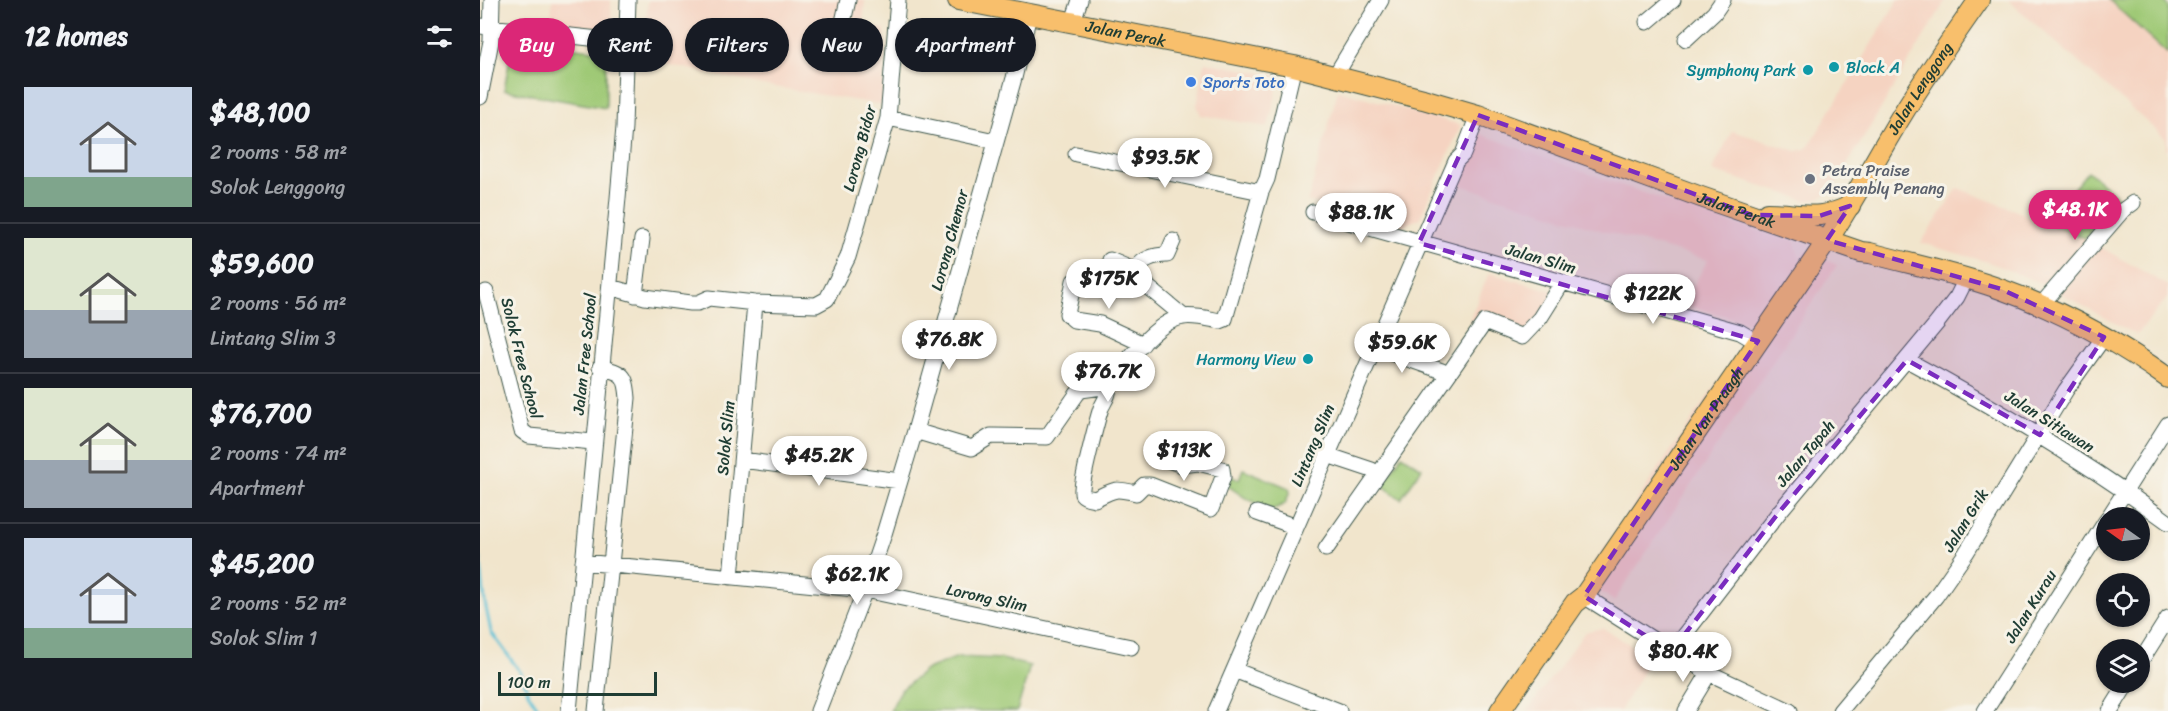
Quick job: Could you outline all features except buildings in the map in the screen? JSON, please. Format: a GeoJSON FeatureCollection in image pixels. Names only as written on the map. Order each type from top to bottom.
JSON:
{"type":"FeatureCollection","features":[{"type":"Feature","properties":{"kind":"main road","name":"Jalan Perak"},"geometry":{"type":"LineString","coordinates":[[958,0],[1294,66],[1474,113],[1752,215],[1829,236],[1861,252],[2001,289],[2041,305],[2104,337],[2166,376]]}},
{"type":"Feature","properties":{"kind":"main road","name":"Jalan Lenggong"},"geometry":{"type":"LineString","coordinates":[[1829,236],[1850,206],[1928,73],[1979,0]]}},
{"type":"Feature","properties":{"kind":"main road"},"geometry":{"type":"LineString","coordinates":[[1752,215],[1768,212],[1819,216],[1835,213],[1850,206]]}},
{"type":"Feature","properties":{"kind":"main road","name":"Jalan Van Praagh"},"geometry":{"type":"LineString","coordinates":[[1500,711],[1575,603],[1584,596],[1829,236]]}},
{"type":"Feature","properties":{"kind":"main road","name":"Jalan Van Praagh"},"geometry":{"type":"LineString","coordinates":[[1510,711],[1583,608],[1584,596]]}},
{"type":"Feature","properties":{"kind":"street"},"geometry":{"type":"LineString","coordinates":[[480,97],[491,40],[485,27],[492,0]]}},
{"type":"Feature","properties":{"kind":"street","name":"Jalan Free School"},"geometry":{"type":"LineString","coordinates":[[627,18],[628,0]]}},
{"type":"Feature","properties":{"kind":"street"},"geometry":{"type":"LineString","coordinates":[[844,18],[848,0]]}},
{"type":"Feature","properties":{"kind":"street","name":"Lorong Bidor"},"geometry":{"type":"LineString","coordinates":[[756,303],[816,305],[827,299],[848,257],[888,118],[898,0]]}},
{"type":"Feature","properties":{"kind":"street"},"geometry":{"type":"LineString","coordinates":[[1072,24],[1080,0]]}},
{"type":"Feature","properties":{"kind":"street"},"geometry":{"type":"LineString","coordinates":[[1335,76],[1381,0]]}},
{"type":"Feature","properties":{"kind":"street"},"geometry":{"type":"LineString","coordinates":[[1647,22],[1673,0]]}},
{"type":"Feature","properties":{"kind":"street"},"geometry":{"type":"LineString","coordinates":[[1686,39],[1714,13],[1723,0]]}},
{"type":"Feature","properties":{"kind":"street","name":"Lorong Chemor"},"geometry":{"type":"LineString","coordinates":[[818,711],[865,590],[900,481],[1014,78],[1029,15]]}},
{"type":"Feature","properties":{"kind":"street"},"geometry":{"type":"LineString","coordinates":[[485,27],[587,38]]}},
{"type":"Feature","properties":{"kind":"street"},"geometry":{"type":"LineString","coordinates":[[1160,458],[1182,465],[1198,463],[1222,469],[1223,477],[1211,509],[1150,484],[1144,485],[1136,493],[1118,489],[1095,499],[1081,491],[1090,448],[1101,409],[1109,394],[1109,386],[1143,344],[1163,326],[1184,317],[1220,321],[1225,319],[1261,192],[1267,179],[1294,66]]}},
{"type":"Feature","properties":{"kind":"street","name":"Jalan Free School"},"geometry":{"type":"LineString","coordinates":[[569,711],[600,367],[610,287],[624,127],[625,72]]}},
{"type":"Feature","properties":{"kind":"street","name":"Lintang Slim"},"geometry":{"type":"LineString","coordinates":[[1216,711],[1419,243],[1456,161],[1463,154],[1474,113]]}},
{"type":"Feature","properties":{"kind":"street"},"geometry":{"type":"LineString","coordinates":[[888,118],[995,141]]}},
{"type":"Feature","properties":{"kind":"street"},"geometry":{"type":"LineString","coordinates":[[1076,154],[1261,192]]}},
{"type":"Feature","properties":{"kind":"street"},"geometry":{"type":"LineString","coordinates":[[2041,305],[2122,211],[2133,203]]}},
{"type":"Feature","properties":{"kind":"street","name":"Jalan Slim"},"geometry":{"type":"LineString","coordinates":[[1313,212],[1740,332],[1757,342]]}},
{"type":"Feature","properties":{"kind":"street"},"geometry":{"type":"LineString","coordinates":[[635,295],[642,239]]}},
{"type":"Feature","properties":{"kind":"street"},"geometry":{"type":"LineString","coordinates":[[1136,272],[1137,266],[1149,258],[1167,255],[1173,241]]}},
{"type":"Feature","properties":{"kind":"street"},"geometry":{"type":"LineString","coordinates":[[1110,260],[1136,272],[1149,288],[1184,317]]}},
{"type":"Feature","properties":{"kind":"street","name":"Jalan Tapah"},"geometry":{"type":"LineString","coordinates":[[1671,652],[1780,511],[1957,297],[1966,279]]}},
{"type":"Feature","properties":{"kind":"street"},"geometry":{"type":"LineString","coordinates":[[1074,281],[1067,314],[1074,320],[1100,324],[1143,344]]}},
{"type":"Feature","properties":{"kind":"street"},"geometry":{"type":"LineString","coordinates":[[1326,549],[1485,322],[1522,336],[1540,318],[1562,283]]}},
{"type":"Feature","properties":{"kind":"street"},"geometry":{"type":"LineString","coordinates":[[610,287],[635,295],[691,303],[698,303],[709,298],[756,303]]}},
{"type":"Feature","properties":{"kind":"street","name":"Solok Free School"},"geometry":{"type":"LineString","coordinates":[[486,292],[522,431],[529,436],[593,442]]}},
{"type":"Feature","properties":{"kind":"street","name":"Solok Slim"},"geometry":{"type":"LineString","coordinates":[[731,577],[756,303]]}},
{"type":"Feature","properties":{"kind":"street","name":"Jalan Grik"},"geometry":{"type":"LineString","coordinates":[[1840,711],[1936,596],[1966,553],[2066,390],[2104,337]]}},
{"type":"Feature","properties":{"kind":"street"},"geometry":{"type":"LineString","coordinates":[[1374,347],[1442,371]]}},
{"type":"Feature","properties":{"kind":"street","name":"Jalan Sitiawan"},"geometry":{"type":"LineString","coordinates":[[1906,360],[2040,435],[2125,490],[2168,522]]}},
{"type":"Feature","properties":{"kind":"street"},"geometry":{"type":"LineString","coordinates":[[596,711],[628,398],[627,380],[618,372],[600,367]]}},
{"type":"Feature","properties":{"kind":"street"},"geometry":{"type":"LineString","coordinates":[[915,431],[972,448],[991,436],[1047,437],[1077,393],[1081,390],[1109,386]]}},
{"type":"Feature","properties":{"kind":"street","name":"Jalan Kurau"},"geometry":{"type":"LineString","coordinates":[[2114,507],[2168,424]]}},
{"type":"Feature","properties":{"kind":"street"},"geometry":{"type":"LineString","coordinates":[[1328,455],[1372,470]]}},
{"type":"Feature","properties":{"kind":"street"},"geometry":{"type":"LineString","coordinates":[[742,460],[900,481]]}},
{"type":"Feature","properties":{"kind":"street"},"geometry":{"type":"LineString","coordinates":[[1257,513],[1296,527]]}},
{"type":"Feature","properties":{"kind":"street","name":"Jalan Kurau"},"geometry":{"type":"LineString","coordinates":[[1985,711],[2096,536]]}},
{"type":"Feature","properties":{"kind":"street","name":"Lorong Slim"},"geometry":{"type":"LineString","coordinates":[[583,562],[865,590],[1131,647]]}},
{"type":"Feature","properties":{"kind":"street"},"geometry":{"type":"LineString","coordinates":[[1584,596],[1671,652],[1788,711]]}},
{"type":"Feature","properties":{"kind":"street"},"geometry":{"type":"LineString","coordinates":[[2150,647],[2168,618]]}},
{"type":"Feature","properties":{"kind":"street"},"geometry":{"type":"LineString","coordinates":[[1234,670],[1339,711]]}},
{"type":"Feature","properties":{"kind":"street"},"geometry":{"type":"LineString","coordinates":[[1686,711],[1709,673]]}},
{"type":"Feature","properties":{"kind":"street"},"geometry":{"type":"LineString","coordinates":[[2110,711],[2121,693]]}},
{"type":"Feature","properties":{"kind":"highlighted area"},"geometry":{"type":"Polygon","coordinates":[[[1478,115],[1752,215],[1819,216],[1850,206],[1827,240],[2001,289],[2104,337],[2040,435],[1907,360],[1780,511],[1671,652],[1584,596],[1758,341],[1419,243],[1478,115]]]}},
{"type":"Feature","properties":{"kind":"shaded area"},"geometry":{"type":"Polygon","coordinates":[[[552,0],[611,0],[612,18],[587,18],[587,27],[575,26],[575,18],[551,18],[552,0]]]}},
{"type":"Feature","properties":{"kind":"shaded area"},"geometry":{"type":"Polygon","coordinates":[[[648,0],[865,0],[864,18],[801,18],[801,72],[883,72],[883,29],[885,29],[883,105],[768,86],[703,72],[789,72],[789,18],[685,18],[685,68],[673,65],[673,18],[646,18],[648,0]]]}},
{"type":"Feature","properties":{"kind":"shaded area"},"geometry":{"type":"Polygon","coordinates":[[[1898,0],[1946,0],[1837,182],[1824,196],[1805,200],[1712,171],[1732,131],[1797,151],[1809,146],[1898,0]]]}},
{"type":"Feature","properties":{"kind":"shaded area"},"geometry":{"type":"Polygon","coordinates":[[[2008,0],[2109,0],[2168,54],[2168,149],[2166,150],[2166,139],[2008,0]]]}},
{"type":"Feature","properties":{"kind":"shaded area"},"geometry":{"type":"Polygon","coordinates":[[[1205,62],[1280,77],[1268,127],[1201,115],[1197,106],[1205,62]]]}},
{"type":"Feature","properties":{"kind":"shaded area"},"geometry":{"type":"Polygon","coordinates":[[[1338,90],[1461,125],[1420,218],[1402,226],[1308,201],[1338,90]]]}},
{"type":"Feature","properties":{"kind":"shaded area"},"geometry":{"type":"Polygon","coordinates":[[[1475,132],[1730,223],[1794,241],[1800,259],[1806,251],[1837,265],[1614,601],[1583,580],[1774,299],[1754,324],[1683,304],[1708,260],[1603,231],[1455,183],[1475,132]]]}},
{"type":"Feature","properties":{"kind":"shaded area"},"geometry":{"type":"Polygon","coordinates":[[[1958,188],[2085,238],[2168,286],[2168,297],[2137,335],[2041,283],[1988,262],[1921,243],[1958,188]]]}},
{"type":"Feature","properties":{"kind":"shaded area"},"geometry":{"type":"Polygon","coordinates":[[[1489,273],[1563,294],[1523,342],[1469,321],[1489,273]]]}},
{"type":"Feature","properties":{"kind":"shaded area"},"geometry":{"type":"Polygon","coordinates":[[[1603,628],[1651,658],[1620,711],[1527,711],[1585,632],[1603,628]]]}},
{"type":"Feature","properties":{"kind":"green space"},"geometry":{"type":"Polygon","coordinates":[[[2109,0],[2164,0],[2168,7],[2168,54],[2109,0]]]}},
{"type":"Feature","properties":{"kind":"green space"},"geometry":{"type":"Polygon","coordinates":[[[575,48],[587,49],[587,72],[606,72],[606,108],[504,90],[507,72],[575,72],[575,48]]]}},
{"type":"Feature","properties":{"kind":"green space"},"geometry":{"type":"Polygon","coordinates":[[[2088,171],[2120,199],[2085,238],[2046,222],[2088,171]]]}},
{"type":"Feature","properties":{"kind":"green space"},"geometry":{"type":"Polygon","coordinates":[[[1402,455],[1422,468],[1401,499],[1382,485],[1402,455]]]}},
{"type":"Feature","properties":{"kind":"green space"},"geometry":{"type":"Polygon","coordinates":[[[1243,469],[1289,488],[1290,492],[1285,504],[1272,510],[1247,499],[1228,486],[1231,477],[1239,479],[1243,469]]]}},
{"type":"Feature","properties":{"kind":"green space"},"geometry":{"type":"Polygon","coordinates":[[[958,657],[1002,659],[1030,666],[1017,711],[890,711],[901,690],[927,669],[958,657]]]}},
{"type":"Feature","properties":{"kind":"waterway"},"geometry":{"type":"LineString","coordinates":[[480,558],[491,632],[521,673],[528,693],[540,711]]}},
{"type":"Feature","properties":{"kind":"place","name":"Block A"},"geometry":{"type":"Point","coordinates":[1834,67]}},
{"type":"Feature","properties":{"kind":"place","name":"Symphony Park"},"geometry":{"type":"Point","coordinates":[1808,70]}},
{"type":"Feature","properties":{"kind":"place","name":"Sports Toto"},"geometry":{"type":"Point","coordinates":[1191,82]}},
{"type":"Feature","properties":{"kind":"place","name":"Petra Praise Assembly Penang"},"geometry":{"type":"Point","coordinates":[1810,179]}},
{"type":"Feature","properties":{"kind":"place","name":"Harmony View"},"geometry":{"type":"Point","coordinates":[1308,359]}}]}
